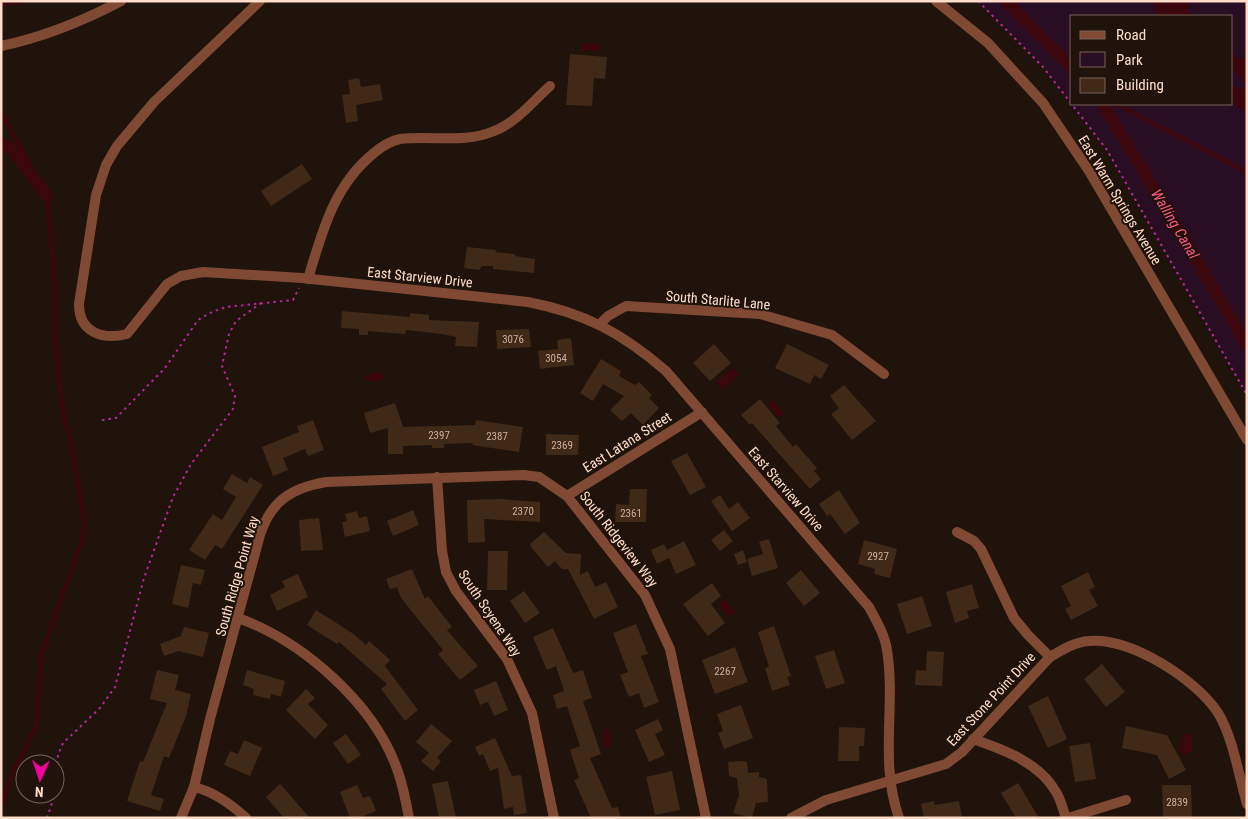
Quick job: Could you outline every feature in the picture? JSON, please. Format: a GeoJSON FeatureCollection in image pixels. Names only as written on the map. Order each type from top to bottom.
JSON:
{"type":"FeatureCollection","features":[{"type":"Feature","properties":{"kind":"street"},"geometry":{"type":"LineString","coordinates":[[1,46],[24,41],[83,21],[121,1]]}},
{"type":"Feature","properties":{"kind":"street","name":"East Starview Drive"},"geometry":{"type":"LineString","coordinates":[[260,1],[154,102],[117,146],[106,164],[96,195],[79,312],[88,328],[95,334],[113,337],[127,334],[134,328],[166,284],[181,276],[203,272],[305,278],[528,302],[558,308],[600,324],[638,347],[666,371],[860,596],[879,627],[887,648],[888,664],[887,762],[899,818]]}},
{"type":"Feature","properties":{"kind":"street","name":"East Warm Springs Avenue"},"geometry":{"type":"LineString","coordinates":[[936,1],[988,43],[1044,103],[1089,171],[1247,440]]}},
{"type":"Feature","properties":{"kind":"street"},"geometry":{"type":"LineString","coordinates":[[305,278],[335,200],[365,160],[382,146],[398,139],[448,140],[473,137],[495,131],[517,117],[550,86]]}},
{"type":"Feature","properties":{"kind":"street","name":"South Starlite Lane"},"geometry":{"type":"LineString","coordinates":[[600,324],[608,316],[626,306],[760,314],[832,335],[884,374]]}},
{"type":"Feature","properties":{"kind":"street","name":"East Latana Street"},"geometry":{"type":"LineString","coordinates":[[568,496],[702,412]]}},
{"type":"Feature","properties":{"kind":"street","name":"South Ridgeview Way"},"geometry":{"type":"LineString","coordinates":[[437,477],[524,474],[539,477],[568,496],[646,595],[670,649],[706,818]]}},
{"type":"Feature","properties":{"kind":"street","name":"South Ridge Point Way"},"geometry":{"type":"LineString","coordinates":[[181,818],[194,787],[210,719],[265,519],[276,505],[302,486],[326,482],[437,477]]}},
{"type":"Feature","properties":{"kind":"street","name":"South Scyene Way"},"geometry":{"type":"LineString","coordinates":[[437,477],[442,551],[446,572],[456,591],[507,659],[532,714],[554,818]]}},
{"type":"Feature","properties":{"kind":"street"},"geometry":{"type":"LineString","coordinates":[[957,532],[974,541],[981,549],[1014,618],[1028,635],[1050,656]]}},
{"type":"Feature","properties":{"kind":"street"},"geometry":{"type":"LineString","coordinates":[[238,618],[260,628],[320,666],[333,677],[371,721],[397,768],[409,818]]}},
{"type":"Feature","properties":{"kind":"street","name":"East Stone Point Drive"},"geometry":{"type":"LineString","coordinates":[[791,818],[826,800],[946,764],[962,752],[1050,656],[1068,646],[1087,641],[1120,643],[1144,653],[1190,684],[1205,697],[1218,714],[1247,804]]}},
{"type":"Feature","properties":{"kind":"street"},"geometry":{"type":"LineString","coordinates":[[973,739],[1008,752],[1043,774],[1057,793],[1067,818],[1126,800]]}},
{"type":"Feature","properties":{"kind":"street"},"geometry":{"type":"LineString","coordinates":[[194,787],[206,790],[220,798],[246,818]]}},
{"type":"Feature","properties":{"kind":"path"},"geometry":{"type":"LineString","coordinates":[[978,1],[1043,67],[1070,102]]}},
{"type":"Feature","properties":{"kind":"path"},"geometry":{"type":"LineString","coordinates":[[1072,105],[1107,150],[1247,395]]}},
{"type":"Feature","properties":{"kind":"path"},"geometry":{"type":"LineString","coordinates":[[102,420],[116,418],[165,368],[198,320],[212,312],[226,308],[293,300],[297,296],[305,278]]}},
{"type":"Feature","properties":{"kind":"path"},"geometry":{"type":"LineString","coordinates":[[58,754],[63,743],[100,708],[115,687],[144,578],[174,497],[191,464],[233,409],[235,396],[222,366],[229,334],[236,321],[261,303]]}},
{"type":"Feature","properties":{"kind":"path"},"geometry":{"type":"LineString","coordinates":[[47,818],[51,804]]}},
{"type":"Feature","properties":{"kind":"green space"},"geometry":{"type":"Polygon","coordinates":[[[978,1],[1154,1],[1157,15],[1070,15],[1070,102],[1043,67],[978,1]]]}},
{"type":"Feature","properties":{"kind":"green space"},"geometry":{"type":"Polygon","coordinates":[[[1187,1],[1247,1],[1247,60],[1236,57],[1233,52],[1233,15],[1194,15],[1189,12],[1187,1]]]}},
{"type":"Feature","properties":{"kind":"green space"},"geometry":{"type":"Polygon","coordinates":[[[1233,70],[1247,85],[1247,90],[1233,86],[1233,70]]]}},
{"type":"Feature","properties":{"kind":"green space"},"geometry":{"type":"Polygon","coordinates":[[[1233,103],[1247,113],[1247,395],[1107,150],[1072,105],[1233,105],[1233,103]]]}},
{"type":"Feature","properties":{"kind":"shaded area"},"geometry":{"type":"Polygon","coordinates":[[[1154,1],[1187,1],[1189,12],[1194,15],[1157,15],[1154,1]]]}},
{"type":"Feature","properties":{"kind":"shaded area"},"geometry":{"type":"Polygon","coordinates":[[[583,43],[601,44],[598,52],[591,50],[581,52],[583,43]]]}},
{"type":"Feature","properties":{"kind":"shaded area"},"geometry":{"type":"Polygon","coordinates":[[[1233,52],[1236,57],[1247,60],[1247,85],[1233,70],[1233,52]]]}},
{"type":"Feature","properties":{"kind":"shaded area"},"geometry":{"type":"Polygon","coordinates":[[[1233,86],[1247,90],[1247,113],[1233,103],[1233,86]]]}},
{"type":"Feature","properties":{"kind":"shaded area"},"geometry":{"type":"Polygon","coordinates":[[[733,368],[739,375],[722,389],[716,382],[733,368]]]}},
{"type":"Feature","properties":{"kind":"shaded area"},"geometry":{"type":"Polygon","coordinates":[[[375,372],[384,374],[385,378],[376,382],[365,380],[365,377],[375,372]]]}},
{"type":"Feature","properties":{"kind":"shaded area"},"geometry":{"type":"Polygon","coordinates":[[[771,399],[784,412],[782,417],[778,417],[768,405],[771,399]]]}},
{"type":"Feature","properties":{"kind":"shaded area"},"geometry":{"type":"Polygon","coordinates":[[[725,599],[735,612],[729,617],[718,604],[725,599]]]}},
{"type":"Feature","properties":{"kind":"shaded area"},"geometry":{"type":"Polygon","coordinates":[[[604,729],[609,729],[612,744],[608,748],[603,745],[604,729]]]}},
{"type":"Feature","properties":{"kind":"shaded area"},"geometry":{"type":"Polygon","coordinates":[[[1187,733],[1191,735],[1192,750],[1185,755],[1179,751],[1182,735],[1187,733]]]}},
{"type":"Feature","properties":{"kind":"building"},"geometry":{"type":"Polygon","coordinates":[[[570,54],[607,57],[605,79],[594,78],[592,106],[566,105],[570,54]]]}},
{"type":"Feature","properties":{"kind":"building"},"geometry":{"type":"Polygon","coordinates":[[[359,78],[361,87],[380,84],[383,100],[356,105],[358,121],[346,123],[342,95],[350,94],[348,80],[359,78]]]}},
{"type":"Feature","properties":{"kind":"building"},"geometry":{"type":"Polygon","coordinates":[[[302,164],[312,179],[271,206],[261,191],[302,164]]]}},
{"type":"Feature","properties":{"kind":"building"},"geometry":{"type":"Polygon","coordinates":[[[467,247],[496,250],[495,252],[535,259],[534,273],[493,269],[493,266],[482,266],[479,270],[464,268],[467,247]]]}},
{"type":"Feature","properties":{"kind":"building"},"geometry":{"type":"Polygon","coordinates":[[[342,311],[410,317],[410,313],[429,315],[429,320],[479,322],[477,347],[455,346],[456,337],[406,330],[405,334],[368,331],[368,335],[359,335],[359,329],[341,328],[342,311]]]}},
{"type":"Feature","properties":{"kind":"building"},"geometry":{"type":"Polygon","coordinates":[[[529,329],[531,347],[497,349],[496,330],[529,329]]]}},
{"type":"Feature","properties":{"kind":"building"},"geometry":{"type":"Polygon","coordinates":[[[571,338],[574,365],[540,369],[538,351],[558,349],[557,340],[571,338]]]}},
{"type":"Feature","properties":{"kind":"building"},"geometry":{"type":"Polygon","coordinates":[[[714,344],[731,363],[710,381],[693,363],[714,344]]]}},
{"type":"Feature","properties":{"kind":"building"},"geometry":{"type":"Polygon","coordinates":[[[787,344],[829,365],[821,379],[814,375],[810,384],[775,368],[787,344]]]}},
{"type":"Feature","properties":{"kind":"building"},"geometry":{"type":"Polygon","coordinates":[[[601,359],[621,371],[619,376],[635,385],[639,382],[652,395],[649,398],[659,408],[643,425],[631,413],[622,421],[610,410],[624,396],[603,384],[593,401],[580,393],[601,359]]]}},
{"type":"Feature","properties":{"kind":"building"},"geometry":{"type":"Polygon","coordinates":[[[844,385],[876,421],[852,440],[831,414],[839,408],[830,396],[844,385]]]}},
{"type":"Feature","properties":{"kind":"building"},"geometry":{"type":"Polygon","coordinates":[[[760,399],[780,423],[776,426],[793,447],[796,444],[817,468],[814,471],[821,479],[810,489],[752,423],[750,425],[741,415],[760,399]]]}},
{"type":"Feature","properties":{"kind":"building"},"geometry":{"type":"Polygon","coordinates":[[[395,403],[403,427],[475,425],[476,420],[523,427],[519,452],[472,445],[473,443],[444,444],[444,448],[432,448],[432,445],[403,446],[403,454],[388,454],[388,428],[370,433],[364,413],[395,403]]]}},
{"type":"Feature","properties":{"kind":"building"},"geometry":{"type":"Polygon","coordinates":[[[313,420],[324,450],[308,456],[305,449],[283,458],[288,470],[273,476],[262,447],[299,432],[297,426],[313,420]]]}},
{"type":"Feature","properties":{"kind":"building"},"geometry":{"type":"Polygon","coordinates":[[[546,434],[579,435],[578,455],[546,455],[546,434]]]}},
{"type":"Feature","properties":{"kind":"building"},"geometry":{"type":"Polygon","coordinates":[[[687,453],[706,487],[690,495],[671,461],[687,453]]]}},
{"type":"Feature","properties":{"kind":"building"},"geometry":{"type":"Polygon","coordinates":[[[232,474],[247,483],[250,477],[263,485],[222,549],[215,545],[205,560],[189,550],[213,514],[222,520],[236,497],[223,489],[232,474]]]}},
{"type":"Feature","properties":{"kind":"building"},"geometry":{"type":"Polygon","coordinates":[[[630,489],[647,489],[646,522],[615,522],[616,504],[629,505],[630,489]]]}},
{"type":"Feature","properties":{"kind":"building"},"geometry":{"type":"Polygon","coordinates":[[[839,490],[860,523],[845,534],[830,514],[827,516],[819,504],[839,490]]]}},
{"type":"Feature","properties":{"kind":"building"},"geometry":{"type":"Polygon","coordinates":[[[720,495],[729,509],[738,502],[750,518],[732,531],[711,501],[720,495]]]}},
{"type":"Feature","properties":{"kind":"building"},"geometry":{"type":"Polygon","coordinates":[[[499,499],[540,502],[540,522],[484,519],[485,542],[468,543],[467,500],[499,499]]]}},
{"type":"Feature","properties":{"kind":"building"},"geometry":{"type":"Polygon","coordinates":[[[413,510],[419,525],[393,536],[387,521],[413,510]]]}},
{"type":"Feature","properties":{"kind":"building"},"geometry":{"type":"Polygon","coordinates":[[[357,511],[359,518],[367,516],[370,531],[345,537],[342,522],[347,521],[345,514],[357,511]]]}},
{"type":"Feature","properties":{"kind":"building"},"geometry":{"type":"Polygon","coordinates":[[[319,518],[323,550],[301,551],[299,520],[319,518]]]}},
{"type":"Feature","properties":{"kind":"building"},"geometry":{"type":"Polygon","coordinates":[[[724,530],[733,541],[720,551],[711,540],[724,530]]]}},
{"type":"Feature","properties":{"kind":"building"},"geometry":{"type":"Polygon","coordinates":[[[544,532],[566,553],[581,554],[580,575],[588,571],[595,587],[606,582],[618,607],[594,619],[568,569],[562,569],[555,561],[548,567],[531,547],[530,544],[544,532]]]}},
{"type":"Feature","properties":{"kind":"building"},"geometry":{"type":"Polygon","coordinates":[[[769,539],[778,568],[752,576],[747,559],[763,554],[759,542],[769,539]]]}},
{"type":"Feature","properties":{"kind":"building"},"geometry":{"type":"Polygon","coordinates":[[[864,540],[897,549],[890,578],[874,574],[875,569],[858,564],[864,540]]]}},
{"type":"Feature","properties":{"kind":"building"},"geometry":{"type":"Polygon","coordinates":[[[684,541],[696,565],[676,574],[669,558],[657,564],[651,550],[664,544],[667,550],[684,541]]]}},
{"type":"Feature","properties":{"kind":"building"},"geometry":{"type":"Polygon","coordinates":[[[743,550],[747,562],[738,565],[734,554],[743,550]]]}},
{"type":"Feature","properties":{"kind":"building"},"geometry":{"type":"Polygon","coordinates":[[[488,551],[508,551],[507,590],[487,590],[488,551]]]}},
{"type":"Feature","properties":{"kind":"building"},"geometry":{"type":"Polygon","coordinates":[[[181,565],[205,570],[201,585],[193,583],[188,608],[172,604],[181,565]]]}},
{"type":"Feature","properties":{"kind":"building"},"geometry":{"type":"Polygon","coordinates":[[[412,569],[425,599],[428,596],[452,627],[447,630],[478,666],[460,680],[438,654],[443,650],[401,598],[397,587],[390,589],[386,579],[412,569]]]}},
{"type":"Feature","properties":{"kind":"building"},"geometry":{"type":"Polygon","coordinates":[[[801,570],[820,593],[804,606],[786,583],[801,570]]]}},
{"type":"Feature","properties":{"kind":"building"},"geometry":{"type":"Polygon","coordinates":[[[1088,572],[1095,587],[1089,590],[1098,606],[1071,620],[1065,609],[1071,606],[1061,586],[1088,572]]]}},
{"type":"Feature","properties":{"kind":"building"},"geometry":{"type":"Polygon","coordinates":[[[298,574],[308,597],[277,611],[270,595],[285,587],[282,581],[298,574]]]}},
{"type":"Feature","properties":{"kind":"building"},"geometry":{"type":"Polygon","coordinates":[[[712,583],[721,596],[711,604],[725,623],[708,636],[683,604],[712,583]]]}},
{"type":"Feature","properties":{"kind":"building"},"geometry":{"type":"Polygon","coordinates":[[[972,584],[979,608],[967,611],[969,618],[955,623],[946,592],[972,584]]]}},
{"type":"Feature","properties":{"kind":"building"},"geometry":{"type":"Polygon","coordinates":[[[524,591],[540,613],[525,623],[510,601],[524,591]]]}},
{"type":"Feature","properties":{"kind":"building"},"geometry":{"type":"Polygon","coordinates":[[[922,596],[932,626],[907,634],[897,604],[922,596]]]}},
{"type":"Feature","properties":{"kind":"building"},"geometry":{"type":"Polygon","coordinates":[[[316,610],[352,633],[366,645],[369,641],[390,660],[385,666],[418,710],[405,721],[381,689],[387,684],[339,642],[337,644],[307,625],[316,610]]]}},
{"type":"Feature","properties":{"kind":"building"},"geometry":{"type":"Polygon","coordinates":[[[636,624],[648,654],[641,656],[659,702],[644,708],[639,693],[629,697],[620,675],[628,672],[613,633],[636,624]]]}},
{"type":"Feature","properties":{"kind":"building"},"geometry":{"type":"Polygon","coordinates":[[[774,626],[791,676],[787,677],[790,685],[772,691],[765,668],[769,667],[758,632],[774,626]]]}},
{"type":"Feature","properties":{"kind":"building"},"geometry":{"type":"Polygon","coordinates":[[[184,627],[209,633],[203,657],[178,651],[164,656],[160,644],[181,636],[184,627]]]}},
{"type":"Feature","properties":{"kind":"building"},"geometry":{"type":"Polygon","coordinates":[[[553,628],[573,673],[583,670],[592,698],[583,701],[601,754],[590,758],[612,808],[618,807],[621,818],[591,818],[574,780],[579,778],[570,750],[580,746],[567,706],[557,709],[553,695],[564,691],[556,666],[547,670],[533,637],[553,628]]]}},
{"type":"Feature","properties":{"kind":"building"},"geometry":{"type":"Polygon","coordinates":[[[735,647],[748,682],[715,694],[702,660],[735,647]]]}},
{"type":"Feature","properties":{"kind":"building"},"geometry":{"type":"Polygon","coordinates":[[[834,650],[845,683],[826,689],[815,656],[834,650]]]}},
{"type":"Feature","properties":{"kind":"building"},"geometry":{"type":"Polygon","coordinates":[[[927,651],[944,652],[942,686],[915,685],[916,670],[926,671],[927,651]]]}},
{"type":"Feature","properties":{"kind":"building"},"geometry":{"type":"Polygon","coordinates":[[[1102,664],[1125,692],[1106,707],[1084,679],[1102,664]]]}},
{"type":"Feature","properties":{"kind":"building"},"geometry":{"type":"Polygon","coordinates":[[[157,670],[179,675],[175,690],[191,694],[186,716],[169,758],[164,756],[151,795],[164,799],[160,811],[127,801],[140,761],[143,762],[167,703],[150,699],[157,670]]]}},
{"type":"Feature","properties":{"kind":"building"},"geometry":{"type":"Polygon","coordinates":[[[247,670],[285,681],[281,697],[271,694],[270,699],[253,695],[254,689],[243,685],[247,670]]]}},
{"type":"Feature","properties":{"kind":"building"},"geometry":{"type":"Polygon","coordinates":[[[496,681],[508,710],[494,716],[488,702],[480,705],[474,690],[496,681]]]}},
{"type":"Feature","properties":{"kind":"building"},"geometry":{"type":"Polygon","coordinates":[[[306,689],[315,698],[308,704],[328,725],[315,739],[286,710],[306,689]]]}},
{"type":"Feature","properties":{"kind":"building"},"geometry":{"type":"Polygon","coordinates":[[[1048,696],[1067,739],[1048,748],[1028,706],[1048,696]]]}},
{"type":"Feature","properties":{"kind":"building"},"geometry":{"type":"Polygon","coordinates":[[[741,705],[753,738],[724,749],[718,733],[723,731],[717,714],[741,705]]]}},
{"type":"Feature","properties":{"kind":"building"},"geometry":{"type":"Polygon","coordinates":[[[658,719],[663,730],[655,734],[665,755],[649,762],[635,730],[658,719]]]}},
{"type":"Feature","properties":{"kind":"building"},"geometry":{"type":"Polygon","coordinates":[[[431,724],[452,741],[437,758],[441,761],[433,771],[421,761],[429,753],[416,742],[431,724]]]}},
{"type":"Feature","properties":{"kind":"building"},"geometry":{"type":"Polygon","coordinates":[[[1126,726],[1167,735],[1186,770],[1169,779],[1157,755],[1122,748],[1126,726]]]}},
{"type":"Feature","properties":{"kind":"building"},"geometry":{"type":"Polygon","coordinates":[[[839,727],[865,728],[864,746],[859,746],[859,761],[838,761],[839,727]]]}},
{"type":"Feature","properties":{"kind":"building"},"geometry":{"type":"Polygon","coordinates":[[[346,734],[361,755],[348,764],[333,743],[346,734]]]}},
{"type":"Feature","properties":{"kind":"building"},"geometry":{"type":"Polygon","coordinates":[[[495,738],[512,776],[521,775],[527,813],[514,815],[513,807],[504,809],[498,768],[490,771],[483,754],[479,756],[475,747],[495,738]]]}},
{"type":"Feature","properties":{"kind":"building"},"geometry":{"type":"Polygon","coordinates":[[[244,740],[262,748],[250,776],[224,765],[230,751],[238,754],[244,740]]]}},
{"type":"Feature","properties":{"kind":"building"},"geometry":{"type":"Polygon","coordinates":[[[1090,743],[1096,779],[1075,782],[1069,746],[1090,743]]]}},
{"type":"Feature","properties":{"kind":"building"},"geometry":{"type":"Polygon","coordinates":[[[728,762],[747,762],[748,773],[759,772],[759,777],[767,779],[768,802],[756,803],[752,818],[733,813],[739,795],[737,778],[729,776],[728,762]]]}},
{"type":"Feature","properties":{"kind":"building"},"geometry":{"type":"Polygon","coordinates":[[[672,771],[680,810],[655,815],[646,777],[672,771]]]}},
{"type":"Feature","properties":{"kind":"building"},"geometry":{"type":"Polygon","coordinates":[[[448,781],[456,818],[439,818],[432,784],[448,781]]]}},
{"type":"Feature","properties":{"kind":"building"},"geometry":{"type":"Polygon","coordinates":[[[1018,783],[1039,818],[1016,818],[1001,793],[1018,783]]]}},
{"type":"Feature","properties":{"kind":"building"},"geometry":{"type":"Polygon","coordinates":[[[280,784],[310,818],[284,818],[266,797],[280,784]]]}},
{"type":"Feature","properties":{"kind":"building"},"geometry":{"type":"Polygon","coordinates":[[[357,785],[363,798],[370,796],[376,811],[359,818],[350,818],[340,792],[357,785]]]}},
{"type":"Feature","properties":{"kind":"building"},"geometry":{"type":"Polygon","coordinates":[[[1162,785],[1191,785],[1192,818],[1163,818],[1162,785]]]}},
{"type":"Feature","properties":{"kind":"building"},"geometry":{"type":"Polygon","coordinates":[[[934,801],[935,805],[959,801],[962,818],[924,818],[921,804],[934,801]]]}},
{"type":"Feature","properties":{"kind":"waterway"},"geometry":{"type":"LineString","coordinates":[[1,5],[23,1]]}},
{"type":"Feature","properties":{"kind":"waterway","name":"Walling Canal"},"geometry":{"type":"LineString","coordinates":[[1006,1],[1070,66]]}},
{"type":"Feature","properties":{"kind":"waterway","name":"Walling Canal"},"geometry":{"type":"LineString","coordinates":[[1104,105],[1247,345]]}},
{"type":"Feature","properties":{"kind":"waterway"},"geometry":{"type":"LineString","coordinates":[[1118,105],[1247,172]]}},
{"type":"Feature","properties":{"kind":"waterway"},"geometry":{"type":"LineString","coordinates":[[1,111],[47,196],[54,274],[55,339],[62,407],[73,454],[84,520],[82,540],[41,656],[36,728],[12,774],[1,806]]}},
{"type":"Feature","properties":{"kind":"waterway"},"geometry":{"type":"LineString","coordinates":[[1,143],[11,148],[47,196]]}}]}
